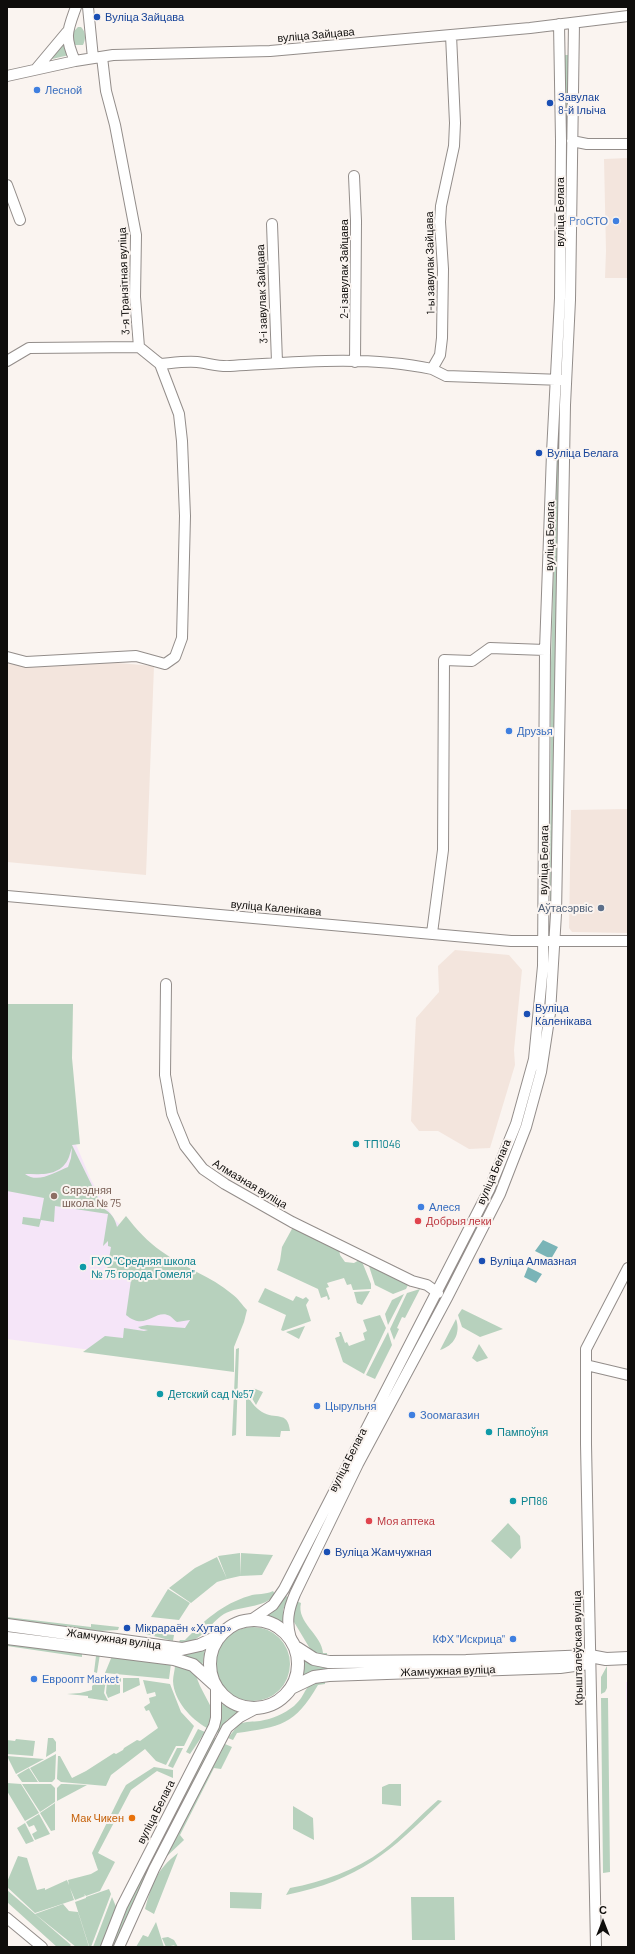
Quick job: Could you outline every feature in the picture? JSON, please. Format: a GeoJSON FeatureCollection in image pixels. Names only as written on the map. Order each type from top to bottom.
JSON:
{"type":"FeatureCollection","features":[{"type":"Feature","properties":{"kind":"main road"},"geometry":{"type":"LineString","coordinates":[[251,1620],[270,1622],[284,1631],[294,1643],[297,1673],[291,1688],[273,1704],[257,1708],[245,1707],[230,1701],[215,1685],[210,1665],[212,1649],[219,1636],[235,1624],[251,1620]]}},
{"type":"Feature","properties":{"kind":"main road","name":"Жамчужная вуліца"},"geometry":{"type":"LineString","coordinates":[[7,1625],[182,1649],[200,1645],[219,1636]]}},
{"type":"Feature","properties":{"kind":"main road","name":"Жамчужная вуліца"},"geometry":{"type":"LineString","coordinates":[[7,1638],[174,1659],[193,1665],[215,1685]]}},
{"type":"Feature","properties":{"kind":"main road","name":"Жамчужная вуліца"},"geometry":{"type":"LineString","coordinates":[[294,1643],[314,1659],[329,1662],[628,1658]]}},
{"type":"Feature","properties":{"kind":"main road","name":"Жамчужная вуліца"},"geometry":{"type":"LineString","coordinates":[[291,1688],[314,1677],[329,1675],[560,1667],[590,1659]]}},
{"type":"Feature","properties":{"kind":"street"},"geometry":{"type":"LineString","coordinates":[[36,69],[67,32],[76,7]]}},
{"type":"Feature","properties":{"kind":"street","name":"3-я Транзітная вуліца"},"geometry":{"type":"LineString","coordinates":[[88,7],[97,57],[115,125],[136,236],[135,297],[138,347],[160,364]]}},
{"type":"Feature","properties":{"kind":"street","name":"вуліца Зайцава"},"geometry":{"type":"LineString","coordinates":[[7,76],[97,57],[270,51],[574,23],[628,16]]}},
{"type":"Feature","properties":{"kind":"street","name":"вуліца Белага"},"geometry":{"type":"LineString","coordinates":[[294,1643],[288,1631],[288,1612],[295,1594],[358,1464],[444,1305],[500,1194],[526,1127],[540,1079],[547,1040],[555,941],[570,300],[574,23]]}},
{"type":"Feature","properties":{"kind":"street","name":"вуліца Белага"},"geometry":{"type":"LineString","coordinates":[[251,1620],[273,1605],[284,1589],[369,1422],[438,1293],[489,1190],[516,1124],[534,1059],[542,973],[546,650],[552,453],[560,290],[561,140],[559,24]]}},
{"type":"Feature","properties":{"kind":"street"},"geometry":{"type":"LineString","coordinates":[[67,32],[69,48],[76,61]]}},
{"type":"Feature","properties":{"kind":"street","name":"1-ы завулак Зайцава"},"geometry":{"type":"LineString","coordinates":[[432,369],[440,355],[442,338],[443,269],[440,222],[441,206],[454,146],[455,124],[451,35]]}},
{"type":"Feature","properties":{"kind":"street"},"geometry":{"type":"LineString","coordinates":[[572,141],[587,144],[628,144]]}},
{"type":"Feature","properties":{"kind":"street","name":"2-і завулак Зайцава"},"geometry":{"type":"LineString","coordinates":[[354,176],[356,221],[355,362]]}},
{"type":"Feature","properties":{"kind":"street"},"geometry":{"type":"LineString","coordinates":[[7,185],[20,220]]}},
{"type":"Feature","properties":{"kind":"street","name":"3-і завулак Зайцава"},"geometry":{"type":"LineString","coordinates":[[272,224],[277,362]]}},
{"type":"Feature","properties":{"kind":"street"},"geometry":{"type":"LineString","coordinates":[[7,361],[28,348],[138,347]]}},
{"type":"Feature","properties":{"kind":"street"},"geometry":{"type":"LineString","coordinates":[[7,657],[26,662],[136,656],[165,664],[175,657],[182,638],[185,516],[182,441],[179,414],[160,364],[195,362],[228,366],[277,362],[355,362],[405,364],[432,369],[446,376],[567,380]]}},
{"type":"Feature","properties":{"kind":"street"},"geometry":{"type":"LineString","coordinates":[[432,933],[443,850],[444,660],[472,661],[486,650],[497,647],[546,650]]}},
{"type":"Feature","properties":{"kind":"street","name":"вуліца Каленікава"},"geometry":{"type":"LineString","coordinates":[[7,896],[511,941],[628,941]]}},
{"type":"Feature","properties":{"kind":"street","name":"Алмазная вуліца"},"geometry":{"type":"LineString","coordinates":[[166,984],[165,1075],[172,1114],[185,1146],[203,1169],[225,1184],[292,1222],[412,1282],[427,1284],[438,1293]]}},
{"type":"Feature","properties":{"kind":"street","name":"Крышталеўская вуліца"},"geometry":{"type":"LineString","coordinates":[[596,1947],[586,1349],[628,1268]]}},
{"type":"Feature","properties":{"kind":"street"},"geometry":{"type":"LineString","coordinates":[[586,1365],[628,1375]]}},
{"type":"Feature","properties":{"kind":"street","name":"вуліца Белага"},"geometry":{"type":"LineString","coordinates":[[106,1947],[131,1887],[214,1726],[216,1718],[215,1685]]}},
{"type":"Feature","properties":{"kind":"street"},"geometry":{"type":"LineString","coordinates":[[119,1947],[154,1869],[226,1728],[240,1717],[257,1708]]}},
{"type":"Feature","properties":{"kind":"street"},"geometry":{"type":"LineString","coordinates":[[7,1918],[42,1947]]}},
{"type":"Feature","properties":{"kind":"shaded area"},"geometry":{"type":"Polygon","coordinates":[[[628,158],[628,278],[605,278],[606,251],[604,159],[628,158]]]}},
{"type":"Feature","properties":{"kind":"shaded area"},"geometry":{"type":"Polygon","coordinates":[[[94,661],[154,666],[146,875],[7,862],[7,664],[53,665],[94,661]]]}},
{"type":"Feature","properties":{"kind":"shaded area"},"geometry":{"type":"Polygon","coordinates":[[[628,809],[628,933],[572,932],[569,928],[571,810],[628,809]]]}},
{"type":"Feature","properties":{"kind":"shaded area"},"geometry":{"type":"Polygon","coordinates":[[[455,950],[509,955],[522,970],[514,1050],[515,1065],[490,1148],[469,1149],[438,1131],[419,1131],[411,1121],[416,1018],[439,992],[438,966],[455,950]]]}},
{"type":"Feature","properties":{"kind":"shaded area","name":"Сярэдняя школа № 75"},"geometry":{"type":"Polygon","coordinates":[[[7,1011],[75,1142],[91,1180],[110,1212],[115,1220],[155,1256],[228,1368],[7,1339],[7,1011]]]}},
{"type":"Feature","properties":{"kind":"shaded area"},"geometry":{"type":"Polygon","coordinates":[[[626,1682],[628,1682],[628,1810],[626,1682]]]}},
{"type":"Feature","properties":{"kind":"green space"},"geometry":{"type":"Polygon","coordinates":[[[78,27],[81,27],[85,33],[83,45],[75,45],[73,43],[72,33],[78,27]]]}},
{"type":"Feature","properties":{"kind":"green space"},"geometry":{"type":"Polygon","coordinates":[[[63,42],[65,50],[69,55],[48,60],[63,42]]]}},
{"type":"Feature","properties":{"kind":"green space"},"geometry":{"type":"Polygon","coordinates":[[[565,55],[570,55],[565,358],[562,358],[565,55]]]}},
{"type":"Feature","properties":{"kind":"green space"},"geometry":{"type":"Polygon","coordinates":[[[558,407],[563,407],[553,911],[550,911],[551,663],[558,407]]]}},
{"type":"Feature","properties":{"kind":"green space"},"geometry":{"type":"Polygon","coordinates":[[[548,969],[551,969],[539,1076],[500,1186],[447,1293],[443,1291],[485,1208],[511,1151],[522,1122],[531,1092],[542,1039],[548,969]]]}},
{"type":"Feature","properties":{"kind":"green space","name":"Сярэдняя школа № 75"},"geometry":{"type":"Polygon","coordinates":[[[7,1004],[73,1004],[72,1058],[80,1144],[72,1145],[103,1208],[112,1216],[117,1227],[126,1216],[142,1235],[156,1247],[170,1257],[224,1288],[236,1297],[247,1310],[234,1347],[234,1372],[83,1352],[105,1336],[123,1338],[124,1328],[144,1331],[148,1330],[138,1327],[147,1325],[185,1328],[190,1320],[177,1322],[165,1314],[145,1321],[139,1321],[133,1320],[126,1315],[131,1280],[106,1276],[111,1247],[108,1246],[108,1241],[103,1246],[108,1214],[55,1206],[54,1222],[41,1220],[39,1227],[22,1224],[23,1217],[40,1219],[44,1198],[7,1191],[7,1004]],[[72,1148],[65,1163],[56,1171],[44,1174],[25,1174],[35,1178],[46,1176],[68,1167],[72,1148]]]}},
{"type":"Feature","properties":{"kind":"green space"},"geometry":{"type":"Polygon","coordinates":[[[293,1227],[339,1249],[340,1255],[345,1262],[354,1263],[361,1259],[371,1284],[371,1289],[353,1290],[351,1284],[347,1285],[344,1278],[327,1283],[329,1287],[326,1288],[330,1299],[328,1300],[327,1296],[321,1298],[318,1289],[277,1270],[282,1247],[293,1227]]]}},
{"type":"Feature","properties":{"kind":"green space"},"geometry":{"type":"Polygon","coordinates":[[[368,1263],[409,1283],[406,1289],[393,1294],[375,1285],[368,1263]]]}},
{"type":"Feature","properties":{"kind":"green space"},"geometry":{"type":"Polygon","coordinates":[[[265,1288],[293,1301],[296,1296],[303,1299],[306,1297],[309,1300],[306,1305],[311,1321],[283,1331],[281,1330],[286,1315],[258,1302],[265,1288]]]}},
{"type":"Feature","properties":{"kind":"green space"},"geometry":{"type":"Polygon","coordinates":[[[420,1289],[405,1318],[402,1317],[394,1340],[390,1329],[407,1293],[420,1289]]]}},
{"type":"Feature","properties":{"kind":"green space"},"geometry":{"type":"Polygon","coordinates":[[[370,1291],[362,1305],[357,1303],[354,1292],[370,1291]]]}},
{"type":"Feature","properties":{"kind":"green space"},"geometry":{"type":"Polygon","coordinates":[[[404,1294],[388,1325],[385,1314],[392,1300],[404,1294]]]}},
{"type":"Feature","properties":{"kind":"green space"},"geometry":{"type":"Polygon","coordinates":[[[462,1309],[503,1329],[480,1337],[462,1327],[458,1315],[462,1309]]]}},
{"type":"Feature","properties":{"kind":"green space"},"geometry":{"type":"Polygon","coordinates":[[[380,1315],[386,1328],[364,1374],[343,1362],[335,1338],[340,1336],[339,1332],[341,1332],[345,1343],[347,1342],[349,1346],[365,1340],[363,1333],[367,1331],[363,1320],[380,1315]]]}},
{"type":"Feature","properties":{"kind":"green space"},"geometry":{"type":"Polygon","coordinates":[[[456,1319],[458,1329],[453,1342],[440,1350],[456,1319]]]}},
{"type":"Feature","properties":{"kind":"green space"},"geometry":{"type":"Polygon","coordinates":[[[305,1326],[299,1339],[286,1332],[305,1326]]]}},
{"type":"Feature","properties":{"kind":"green space"},"geometry":{"type":"Polygon","coordinates":[[[388,1332],[392,1345],[375,1379],[366,1375],[388,1332]]]}},
{"type":"Feature","properties":{"kind":"green space"},"geometry":{"type":"Polygon","coordinates":[[[479,1344],[488,1358],[477,1362],[472,1358],[479,1344]]]}},
{"type":"Feature","properties":{"kind":"green space"},"geometry":{"type":"Polygon","coordinates":[[[239,1348],[236,1435],[232,1436],[236,1349],[239,1348]]]}},
{"type":"Feature","properties":{"kind":"green space"},"geometry":{"type":"Polygon","coordinates":[[[253,1388],[263,1392],[256,1405],[247,1390],[253,1388]]]}},
{"type":"Feature","properties":{"kind":"green space"},"geometry":{"type":"Polygon","coordinates":[[[246,1394],[255,1406],[262,1412],[287,1420],[290,1431],[281,1431],[280,1437],[246,1436],[246,1394]]]}},
{"type":"Feature","properties":{"kind":"green space"},"geometry":{"type":"Polygon","coordinates":[[[508,1523],[520,1536],[521,1548],[511,1559],[491,1541],[508,1523]]]}},
{"type":"Feature","properties":{"kind":"green space"},"geometry":{"type":"Polygon","coordinates":[[[240,1553],[240,1576],[227,1579],[218,1556],[240,1553]]]}},
{"type":"Feature","properties":{"kind":"green space"},"geometry":{"type":"Polygon","coordinates":[[[241,1553],[273,1555],[262,1575],[240,1576],[241,1553]]]}},
{"type":"Feature","properties":{"kind":"green space"},"geometry":{"type":"Polygon","coordinates":[[[217,1557],[227,1579],[217,1582],[191,1603],[169,1588],[195,1568],[217,1557]]]}},
{"type":"Feature","properties":{"kind":"green space"},"geometry":{"type":"Polygon","coordinates":[[[168,1589],[190,1603],[179,1620],[151,1617],[168,1589]]]}},
{"type":"Feature","properties":{"kind":"green space"},"geometry":{"type":"Polygon","coordinates":[[[273,1591],[275,1594],[271,1599],[259,1605],[230,1611],[218,1618],[199,1637],[187,1642],[179,1642],[180,1640],[185,1640],[199,1626],[222,1608],[239,1599],[273,1591]]]}},
{"type":"Feature","properties":{"kind":"green space"},"geometry":{"type":"Polygon","coordinates":[[[285,1596],[289,1597],[283,1610],[284,1624],[266,1616],[278,1608],[285,1596]]]}},
{"type":"Feature","properties":{"kind":"green space"},"geometry":{"type":"Polygon","coordinates":[[[296,1601],[301,1603],[300,1610],[302,1616],[322,1646],[323,1653],[327,1653],[327,1657],[312,1652],[294,1622],[292,1616],[296,1601]]]}},
{"type":"Feature","properties":{"kind":"green space"},"geometry":{"type":"Polygon","coordinates":[[[7,1617],[91,1627],[91,1624],[119,1627],[118,1630],[99,1631],[7,1619],[7,1617]]]}},
{"type":"Feature","properties":{"kind":"green space"},"geometry":{"type":"Polygon","coordinates":[[[253,1627],[267,1630],[279,1638],[287,1650],[290,1664],[287,1678],[279,1690],[267,1698],[253,1701],[239,1698],[227,1690],[219,1678],[216,1664],[219,1650],[227,1638],[239,1630],[253,1627]]]}},
{"type":"Feature","properties":{"kind":"green space"},"geometry":{"type":"Polygon","coordinates":[[[146,1632],[174,1635],[173,1641],[146,1634],[146,1632]]]}},
{"type":"Feature","properties":{"kind":"green space"},"geometry":{"type":"Polygon","coordinates":[[[7,1643],[100,1654],[97,1673],[94,1672],[96,1656],[82,1654],[82,1657],[7,1646],[7,1643]]]}},
{"type":"Feature","properties":{"kind":"green space"},"geometry":{"type":"Polygon","coordinates":[[[205,1648],[202,1668],[177,1655],[205,1648]]]}},
{"type":"Feature","properties":{"kind":"green space"},"geometry":{"type":"Polygon","coordinates":[[[112,1656],[171,1664],[169,1679],[105,1673],[112,1656]]]}},
{"type":"Feature","properties":{"kind":"green space"},"geometry":{"type":"Polygon","coordinates":[[[303,1657],[326,1665],[326,1670],[316,1670],[301,1678],[303,1657]]]}},
{"type":"Feature","properties":{"kind":"green space"},"geometry":{"type":"Polygon","coordinates":[[[175,1665],[194,1671],[212,1709],[211,1721],[207,1728],[195,1720],[184,1709],[176,1696],[173,1681],[175,1665]]]}},
{"type":"Feature","properties":{"kind":"green space"},"geometry":{"type":"Polygon","coordinates":[[[607,1666],[607,1688],[605,1692],[601,1694],[601,1677],[607,1666]]]}},
{"type":"Feature","properties":{"kind":"green space"},"geometry":{"type":"Polygon","coordinates":[[[102,1677],[121,1678],[121,1682],[106,1680],[104,1693],[108,1701],[88,1698],[88,1696],[67,1694],[92,1690],[92,1686],[102,1677]]]}},
{"type":"Feature","properties":{"kind":"green space"},"geometry":{"type":"Polygon","coordinates":[[[123,1678],[139,1678],[140,1685],[123,1693],[123,1678]]]}},
{"type":"Feature","properties":{"kind":"green space"},"geometry":{"type":"Polygon","coordinates":[[[143,1680],[170,1684],[181,1712],[194,1726],[184,1746],[176,1746],[166,1765],[156,1761],[145,1749],[111,1775],[106,1786],[61,1782],[57,1779],[58,1756],[60,1756],[72,1778],[114,1753],[116,1754],[123,1750],[137,1740],[140,1741],[158,1728],[149,1710],[146,1711],[144,1707],[150,1703],[149,1698],[156,1696],[155,1692],[147,1694],[143,1680]]]}},
{"type":"Feature","properties":{"kind":"green space"},"geometry":{"type":"Polygon","coordinates":[[[325,1680],[325,1684],[318,1685],[302,1709],[285,1722],[265,1729],[237,1733],[233,1740],[228,1738],[239,1724],[244,1722],[260,1721],[278,1716],[294,1706],[308,1687],[312,1684],[325,1680]]]}},
{"type":"Feature","properties":{"kind":"green space"},"geometry":{"type":"Polygon","coordinates":[[[107,1681],[120,1682],[120,1693],[108,1698],[106,1693],[107,1681]]]}},
{"type":"Feature","properties":{"kind":"green space"},"geometry":{"type":"Polygon","coordinates":[[[601,1698],[608,1698],[610,1872],[603,1873],[601,1698]]]}},
{"type":"Feature","properties":{"kind":"green space"},"geometry":{"type":"Polygon","coordinates":[[[220,1703],[239,1713],[227,1720],[219,1733],[216,1732],[221,1716],[220,1703]]]}},
{"type":"Feature","properties":{"kind":"green space"},"geometry":{"type":"Polygon","coordinates":[[[198,1729],[205,1732],[190,1754],[186,1752],[198,1729]]]}},
{"type":"Feature","properties":{"kind":"green space"},"geometry":{"type":"Polygon","coordinates":[[[213,1737],[216,1739],[137,1893],[115,1947],[111,1947],[134,1892],[213,1737]]]}},
{"type":"Feature","properties":{"kind":"green space"},"geometry":{"type":"Polygon","coordinates":[[[48,1738],[53,1738],[56,1742],[56,1751],[46,1757],[48,1738]]]}},
{"type":"Feature","properties":{"kind":"green space"},"geometry":{"type":"Polygon","coordinates":[[[16,1739],[35,1741],[33,1756],[7,1754],[7,1740],[15,1741],[16,1739]]]}},
{"type":"Feature","properties":{"kind":"green space"},"geometry":{"type":"Polygon","coordinates":[[[225,1744],[232,1747],[221,1769],[214,1768],[180,1835],[184,1840],[165,1858],[225,1744]]]}},
{"type":"Feature","properties":{"kind":"green space"},"geometry":{"type":"Polygon","coordinates":[[[177,1748],[183,1748],[173,1768],[168,1766],[177,1748]]]}},
{"type":"Feature","properties":{"kind":"green space"},"geometry":{"type":"Polygon","coordinates":[[[56,1754],[55,1779],[52,1782],[39,1782],[30,1768],[56,1754]]]}},
{"type":"Feature","properties":{"kind":"green space"},"geometry":{"type":"Polygon","coordinates":[[[7,1756],[44,1759],[16,1774],[7,1756]]]}},
{"type":"Feature","properties":{"kind":"green space"},"geometry":{"type":"Polygon","coordinates":[[[154,1767],[173,1770],[173,1778],[157,1771],[131,1790],[98,1853],[115,1862],[100,1891],[86,1896],[84,1894],[85,1896],[75,1900],[70,1888],[74,1900],[35,1913],[7,1887],[7,1882],[18,1856],[27,1858],[37,1890],[45,1888],[45,1890],[67,1880],[69,1885],[68,1880],[91,1874],[98,1870],[92,1853],[121,1794],[126,1785],[154,1767]]]}},
{"type":"Feature","properties":{"kind":"green space"},"geometry":{"type":"Polygon","coordinates":[[[29,1768],[38,1782],[22,1782],[17,1775],[29,1768]]]}},
{"type":"Feature","properties":{"kind":"green space"},"geometry":{"type":"Polygon","coordinates":[[[7,1783],[21,1784],[39,1813],[25,1821],[7,1791],[7,1783]]]}},
{"type":"Feature","properties":{"kind":"green space"},"geometry":{"type":"Polygon","coordinates":[[[22,1784],[51,1784],[55,1788],[55,1802],[40,1812],[22,1784]]]}},
{"type":"Feature","properties":{"kind":"green space"},"geometry":{"type":"Polygon","coordinates":[[[61,1784],[87,1785],[57,1801],[57,1788],[61,1784]]]}},
{"type":"Feature","properties":{"kind":"green space"},"geometry":{"type":"Polygon","coordinates":[[[389,1784],[401,1784],[401,1806],[382,1804],[382,1787],[389,1784]]]}},
{"type":"Feature","properties":{"kind":"green space"},"geometry":{"type":"Polygon","coordinates":[[[438,1800],[442,1801],[406,1835],[372,1862],[334,1881],[312,1889],[286,1895],[290,1888],[327,1879],[362,1864],[383,1850],[438,1800]]]}},
{"type":"Feature","properties":{"kind":"green space"},"geometry":{"type":"Polygon","coordinates":[[[55,1803],[55,1830],[51,1831],[40,1813],[55,1803]]]}},
{"type":"Feature","properties":{"kind":"green space"},"geometry":{"type":"Polygon","coordinates":[[[293,1806],[313,1818],[314,1840],[293,1829],[293,1806]]]}},
{"type":"Feature","properties":{"kind":"green space"},"geometry":{"type":"Polygon","coordinates":[[[39,1814],[50,1834],[35,1840],[32,1834],[37,1831],[34,1825],[29,1827],[26,1822],[39,1814]]]}},
{"type":"Feature","properties":{"kind":"green space"},"geometry":{"type":"Polygon","coordinates":[[[25,1823],[34,1841],[26,1844],[17,1828],[25,1823]]]}},
{"type":"Feature","properties":{"kind":"green space"},"geometry":{"type":"Polygon","coordinates":[[[178,1853],[154,1914],[145,1909],[150,1892],[156,1878],[165,1865],[178,1853]]]}},
{"type":"Feature","properties":{"kind":"green space"},"geometry":{"type":"Polygon","coordinates":[[[109,1889],[111,1894],[91,1947],[89,1946],[75,1902],[109,1889]]]}},
{"type":"Feature","properties":{"kind":"green space"},"geometry":{"type":"Polygon","coordinates":[[[7,1890],[71,1945],[69,1947],[57,1947],[7,1902],[7,1890]]]}},
{"type":"Feature","properties":{"kind":"green space"},"geometry":{"type":"Polygon","coordinates":[[[230,1892],[262,1893],[261,1909],[230,1908],[230,1892]]]}},
{"type":"Feature","properties":{"kind":"green space"},"geometry":{"type":"Polygon","coordinates":[[[112,1897],[117,1909],[102,1947],[93,1947],[112,1897]]]}},
{"type":"Feature","properties":{"kind":"green space"},"geometry":{"type":"Polygon","coordinates":[[[411,1897],[454,1897],[455,1940],[412,1940],[411,1897]]]}},
{"type":"Feature","properties":{"kind":"green space"},"geometry":{"type":"Polygon","coordinates":[[[63,1904],[69,1911],[78,1912],[89,1947],[76,1947],[35,1914],[63,1904]]]}},
{"type":"Feature","properties":{"kind":"green space"},"geometry":{"type":"Polygon","coordinates":[[[156,1922],[164,1947],[136,1947],[143,1935],[148,1937],[156,1922]]]}},
{"type":"Feature","properties":{"kind":"green space"},"geometry":{"type":"Polygon","coordinates":[[[168,1937],[174,1940],[178,1947],[172,1947],[175,1945],[166,1947],[162,1938],[168,1937]]]}},
{"type":"Feature","properties":{"kind":"water"},"geometry":{"type":"Polygon","coordinates":[[[543,1240],[558,1247],[551,1259],[535,1251],[543,1240]]]}},
{"type":"Feature","properties":{"kind":"water"},"geometry":{"type":"Polygon","coordinates":[[[528,1267],[542,1274],[536,1283],[524,1277],[528,1267]]]}},
{"type":"Feature","properties":{"kind":"place","name":"Вуліца Зайцава"},"geometry":{"type":"Point","coordinates":[97,17]}},
{"type":"Feature","properties":{"kind":"place","name":"Лесной"},"geometry":{"type":"Point","coordinates":[37,90]}},
{"type":"Feature","properties":{"kind":"place","name":"Завулак 8-й Ільіча"},"geometry":{"type":"Point","coordinates":[550,103]}},
{"type":"Feature","properties":{"kind":"place","name":"ProСТО"},"geometry":{"type":"Point","coordinates":[616,221]}},
{"type":"Feature","properties":{"kind":"place","name":"Вуліца Белага"},"geometry":{"type":"Point","coordinates":[539,453]}},
{"type":"Feature","properties":{"kind":"place","name":"Друзья"},"geometry":{"type":"Point","coordinates":[509,731]}},
{"type":"Feature","properties":{"kind":"place","name":"Аўтасэрвіс"},"geometry":{"type":"Point","coordinates":[601,908]}},
{"type":"Feature","properties":{"kind":"place","name":"Вуліца Каленікава"},"geometry":{"type":"Point","coordinates":[527,1014]}},
{"type":"Feature","properties":{"kind":"place","name":"ТП1046"},"geometry":{"type":"Point","coordinates":[356,1144]}},
{"type":"Feature","properties":{"kind":"place","name":"Сярэдняя школа № 75"},"geometry":{"type":"Point","coordinates":[54,1196]}},
{"type":"Feature","properties":{"kind":"place","name":"Алеся"},"geometry":{"type":"Point","coordinates":[421,1207]}},
{"type":"Feature","properties":{"kind":"place","name":"Добрыя леки"},"geometry":{"type":"Point","coordinates":[418,1221]}},
{"type":"Feature","properties":{"kind":"place","name":"Вуліца Алмазная"},"geometry":{"type":"Point","coordinates":[482,1261]}},
{"type":"Feature","properties":{"kind":"place","name":"ГУО \"Средняя школа № 75 города Гомеля\""},"geometry":{"type":"Point","coordinates":[83,1267]}},
{"type":"Feature","properties":{"kind":"place","name":"Детский сад №57"},"geometry":{"type":"Point","coordinates":[160,1394]}},
{"type":"Feature","properties":{"kind":"place","name":"Цырульня"},"geometry":{"type":"Point","coordinates":[317,1406]}},
{"type":"Feature","properties":{"kind":"place","name":"Зоомагазин"},"geometry":{"type":"Point","coordinates":[412,1415]}},
{"type":"Feature","properties":{"kind":"place","name":"Пампоўня"},"geometry":{"type":"Point","coordinates":[489,1432]}},
{"type":"Feature","properties":{"kind":"place","name":"РП86"},"geometry":{"type":"Point","coordinates":[513,1501]}},
{"type":"Feature","properties":{"kind":"place","name":"Моя аптека"},"geometry":{"type":"Point","coordinates":[369,1521]}},
{"type":"Feature","properties":{"kind":"place","name":"Вуліца Жамчужная"},"geometry":{"type":"Point","coordinates":[327,1552]}},
{"type":"Feature","properties":{"kind":"place","name":"Мікрараён «Хутар»"},"geometry":{"type":"Point","coordinates":[127,1628]}},
{"type":"Feature","properties":{"kind":"place","name":"КФХ \"Искрица\""},"geometry":{"type":"Point","coordinates":[513,1639]}},
{"type":"Feature","properties":{"kind":"place","name":"Евроопт Market"},"geometry":{"type":"Point","coordinates":[34,1679]}},
{"type":"Feature","properties":{"kind":"place","name":"Мак Чикен"},"geometry":{"type":"Point","coordinates":[132,1818]}}]}
